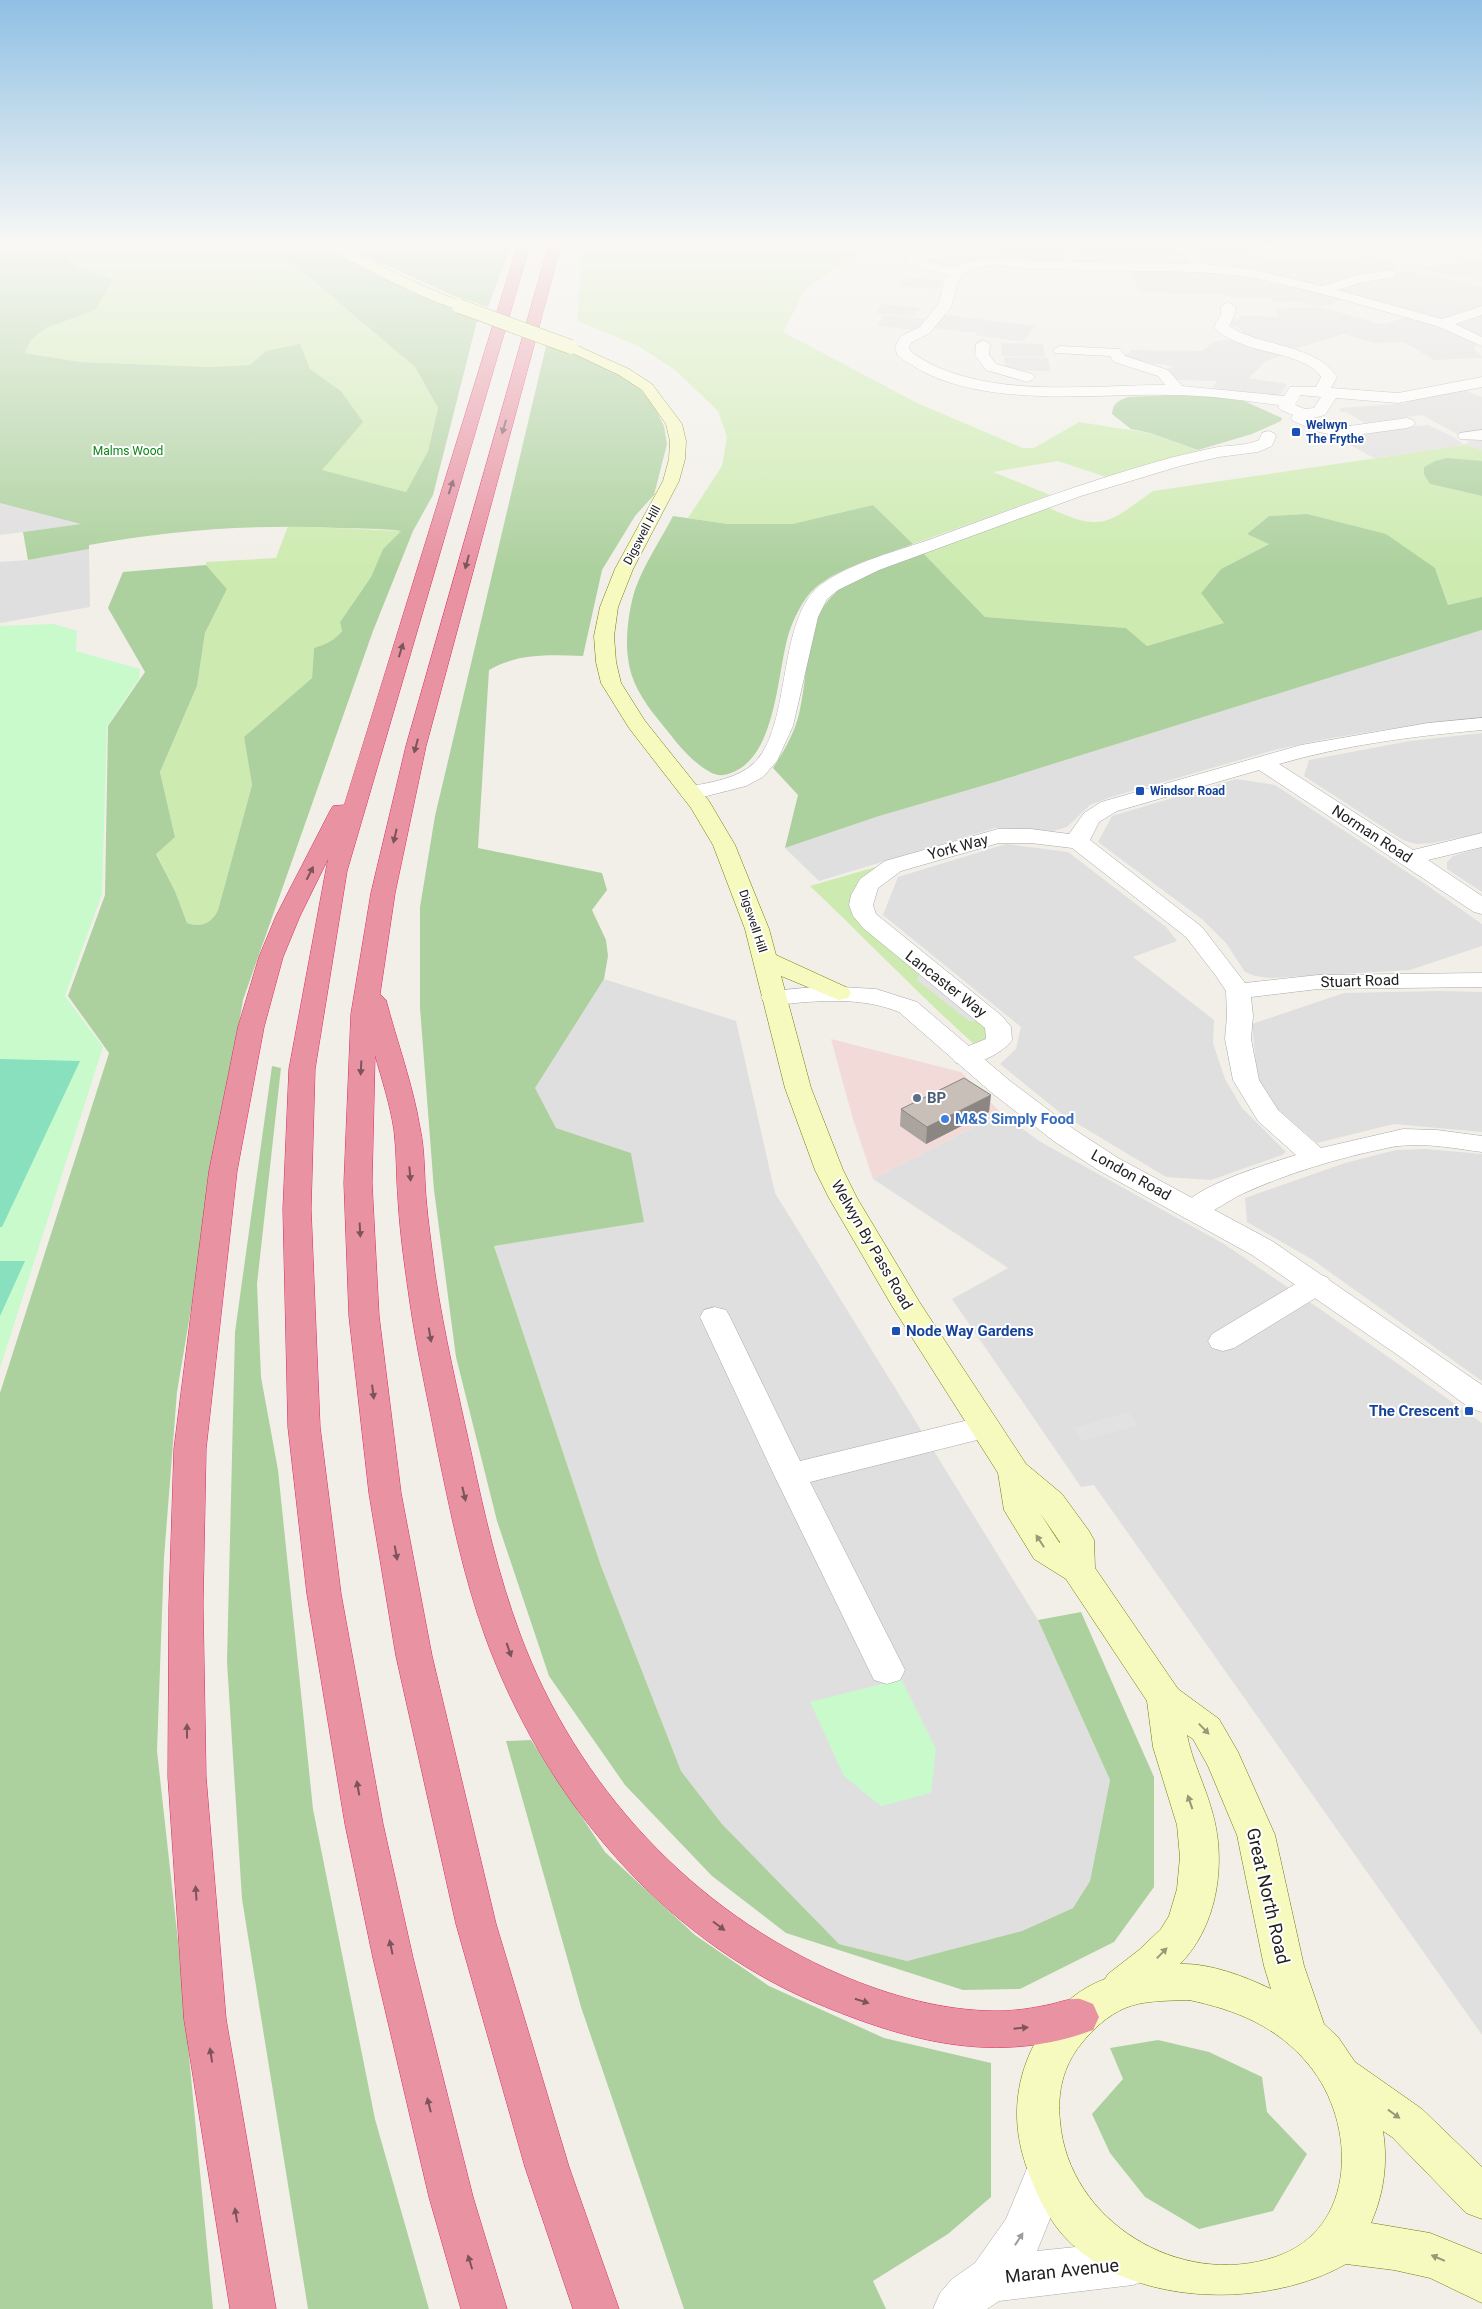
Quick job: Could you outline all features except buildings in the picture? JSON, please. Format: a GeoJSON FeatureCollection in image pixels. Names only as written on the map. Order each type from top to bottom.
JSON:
{"type":"FeatureCollection","features":[{"type":"Feature","properties":{"kind":"highway"},"geometry":{"type":"LineString","coordinates":[[484,2309],[448,2187],[393,1958],[364,1824],[324,1594],[304,1427],[296,1209],[302,1069],[336,871],[492,353]]}},
{"type":"Feature","properties":{"kind":"highway"},"geometry":{"type":"LineString","coordinates":[[525,353],[416,746],[382,893],[364,1014],[358,1183],[364,1316],[385,1493],[414,1656],[476,1924],[547,2167],[596,2309]]}},
{"type":"Feature","properties":{"kind":"highway"},"geometry":{"type":"LineString","coordinates":[[253,2309],[205,2019],[187,1777],[186,1606],[190,1450],[223,1171],[251,1027],[271,957],[288,916],[372,749]]}},
{"type":"Feature","properties":{"kind":"highway"},"geometry":{"type":"LineString","coordinates":[[369,984],[406,1125],[415,1237],[429,1329],[441,1393],[488,1589],[512,1658],[543,1724],[578,1784],[615,1830],[681,1895],[719,1927],[792,1972],[860,2000],[909,2017],[954,2026],[993,2030],[1017,2028],[1094,2006]]}},
{"type":"Feature","properties":{"kind":"main road","name":"Digswell Hill"},"geometry":{"type":"LineString","coordinates":[[583,353],[624,372],[647,387],[662,405],[674,424],[678,441],[671,481],[624,569],[609,608],[604,636],[608,674],[619,698],[645,736],[691,793],[711,822],[737,874],[747,900],[765,959],[772,997]]}},
{"type":"Feature","properties":{"kind":"main road"},"geometry":{"type":"LineString","coordinates":[[765,959],[839,993]]}},
{"type":"Feature","properties":{"kind":"main road","name":"Welwyn By Pass Road"},"geometry":{"type":"LineString","coordinates":[[772,997],[798,1088],[829,1170],[858,1227],[1014,1472],[1021,1510],[1046,1550],[1078,1570],[1165,1699]]}},
{"type":"Feature","properties":{"kind":"main road"},"geometry":{"type":"LineString","coordinates":[[1094,2006],[1148,1984],[1189,1982],[1231,1990],[1271,2008],[1307,2035],[1325,2053],[1340,2075],[1359,2117],[1365,2161],[1358,2204],[1337,2241],[1311,2264],[1278,2280],[1242,2288],[1202,2287],[1163,2278],[1133,2263],[1093,2234],[1066,2203],[1048,2169],[1037,2126],[1039,2084],[1053,2047],[1094,2006],[1159,1957],[1180,1934],[1192,1907],[1198,1883],[1199,1849],[1194,1812],[1169,1737],[1165,1699]]}},
{"type":"Feature","properties":{"kind":"main road","name":"Great North Road"},"geometry":{"type":"LineString","coordinates":[[1165,1699],[1206,1729],[1240,1796],[1256,1835],[1284,1966],[1307,2035]]}},
{"type":"Feature","properties":{"kind":"main road"},"geometry":{"type":"LineString","coordinates":[[1340,2075],[1407,2123],[1482,2198]]}},
{"type":"Feature","properties":{"kind":"main road"},"geometry":{"type":"LineString","coordinates":[[1337,2241],[1426,2253],[1471,2272],[1482,2280]]}},
{"type":"Feature","properties":{"kind":"street"},"geometry":{"type":"LineString","coordinates":[[904,353],[926,368],[962,380],[1001,388],[1177,390],[1288,401]]}},
{"type":"Feature","properties":{"kind":"street"},"geometry":{"type":"LineString","coordinates":[[982,353],[991,367],[1029,377],[1035,382],[1035,389]]}},
{"type":"Feature","properties":{"kind":"street"},"geometry":{"type":"LineString","coordinates":[[1115,353],[1116,356],[1124,362],[1163,373],[1177,390]]}},
{"type":"Feature","properties":{"kind":"street"},"geometry":{"type":"LineString","coordinates":[[691,793],[739,779],[761,768],[767,762],[782,730],[807,621],[820,596],[842,580],[882,562],[1076,492],[1219,452],[1252,449],[1266,443],[1278,431],[1302,416],[1323,409],[1329,377],[1328,372],[1323,367],[1286,353]]}},
{"type":"Feature","properties":{"kind":"street"},"geometry":{"type":"LineString","coordinates":[[1407,423],[1342,432],[1325,429],[1286,407],[1295,390],[1398,398],[1482,382]]}},
{"type":"Feature","properties":{"kind":"street"},"geometry":{"type":"LineString","coordinates":[[1315,1158],[1267,1115],[1246,1080],[1238,1039],[1240,1016],[1238,991],[1227,973],[1194,932],[1078,842],[1085,823],[1105,808],[1262,762],[1348,741],[1428,729],[1482,724]]}},
{"type":"Feature","properties":{"kind":"street","name":"Norman Road"},"geometry":{"type":"LineString","coordinates":[[1262,762],[1482,907]]}},
{"type":"Feature","properties":{"kind":"street","name":"York Way"},"geometry":{"type":"LineString","coordinates":[[861,905],[868,884],[893,866],[976,841],[1011,835],[1078,842]]}},
{"type":"Feature","properties":{"kind":"street"},"geometry":{"type":"LineString","coordinates":[[1410,858],[1482,840]]}},
{"type":"Feature","properties":{"kind":"street","name":"Lancaster Way"},"geometry":{"type":"LineString","coordinates":[[861,905],[865,916],[878,930],[993,1021],[998,1027],[999,1040],[995,1044],[965,1057]]}},
{"type":"Feature","properties":{"kind":"street","name":"Stuart Road"},"geometry":{"type":"LineString","coordinates":[[1238,991],[1318,982],[1482,980]]}},
{"type":"Feature","properties":{"kind":"street","name":"London Road"},"geometry":{"type":"LineString","coordinates":[[772,997],[839,993],[882,997],[908,1007],[1024,1106],[1085,1150],[1262,1248],[1317,1284],[1482,1401]]}},
{"type":"Feature","properties":{"kind":"street"},"geometry":{"type":"LineString","coordinates":[[1194,1209],[1214,1196],[1236,1186],[1315,1158],[1390,1139],[1409,1137],[1482,1144]]}},
{"type":"Feature","properties":{"kind":"street"},"geometry":{"type":"LineString","coordinates":[[1223,1341],[1317,1284]]}},
{"type":"Feature","properties":{"kind":"street"},"geometry":{"type":"LineString","coordinates":[[715,1317],[790,1475],[887,1670]]}},
{"type":"Feature","properties":{"kind":"street"},"geometry":{"type":"LineString","coordinates":[[790,1475],[985,1427]]}},
{"type":"Feature","properties":{"kind":"street","name":"Maran Avenue"},"geometry":{"type":"LineString","coordinates":[[956,2309],[968,2295],[991,2279],[1022,2234],[1048,2169]]}},
{"type":"Feature","properties":{"kind":"street","name":"Maran Avenue"},"geometry":{"type":"LineString","coordinates":[[991,2279],[1133,2263]]}},
{"type":"Feature","properties":{"kind":"shaded area"},"geometry":{"type":"Polygon","coordinates":[[[1002,353],[1044,353],[1045,357],[1002,356],[1002,353]]]}},
{"type":"Feature","properties":{"kind":"shaded area"},"geometry":{"type":"Polygon","coordinates":[[[1130,353],[1275,353],[1282,355],[1265,362],[1249,378],[1287,384],[1281,394],[1277,396],[1240,393],[1213,388],[1217,381],[1175,380],[1166,370],[1174,366],[1127,360],[1124,355],[1130,353]]]}},
{"type":"Feature","properties":{"kind":"shaded area"},"geometry":{"type":"Polygon","coordinates":[[[1422,353],[1478,353],[1482,356],[1482,358],[1434,360],[1422,353]]]}},
{"type":"Feature","properties":{"kind":"shaded area"},"geometry":{"type":"Polygon","coordinates":[[[1004,357],[1048,358],[1050,371],[1005,370],[1004,357]]]}},
{"type":"Feature","properties":{"kind":"shaded area"},"geometry":{"type":"Polygon","coordinates":[[[1461,389],[1482,397],[1482,434],[1459,435],[1422,415],[1365,423],[1346,412],[1339,411],[1341,408],[1408,403],[1402,400],[1461,389]]]}},
{"type":"Feature","properties":{"kind":"shaded area"},"geometry":{"type":"Polygon","coordinates":[[[1428,425],[1452,436],[1464,445],[1374,458],[1335,437],[1336,434],[1428,425]]]}},
{"type":"Feature","properties":{"kind":"shaded area"},"geometry":{"type":"Polygon","coordinates":[[[1482,437],[1482,450],[1464,445],[1469,442],[1463,438],[1482,437]]]}},
{"type":"Feature","properties":{"kind":"shaded area"},"geometry":{"type":"Polygon","coordinates":[[[0,503],[18,507],[83,524],[0,535],[0,503]]]}},
{"type":"Feature","properties":{"kind":"shaded area"},"geometry":{"type":"Polygon","coordinates":[[[89,549],[90,607],[0,623],[0,562],[28,560],[89,549]]]}},
{"type":"Feature","properties":{"kind":"shaded area"},"geometry":{"type":"Polygon","coordinates":[[[1482,630],[1482,717],[1388,729],[1278,749],[1111,797],[1090,805],[1067,827],[1053,831],[995,828],[819,881],[785,848],[876,817],[992,783],[1482,630]]]}},
{"type":"Feature","properties":{"kind":"shaded area"},"geometry":{"type":"Polygon","coordinates":[[[1482,733],[1482,833],[1433,843],[1416,844],[1403,840],[1304,776],[1309,760],[1410,741],[1482,733]]]}},
{"type":"Feature","properties":{"kind":"shaded area"},"geometry":{"type":"Polygon","coordinates":[[[1236,779],[1275,785],[1425,884],[1482,924],[1482,946],[1410,970],[1270,978],[1255,976],[1245,972],[1226,943],[1203,920],[1098,842],[1112,816],[1236,779]]]}},
{"type":"Feature","properties":{"kind":"shaded area"},"geometry":{"type":"Polygon","coordinates":[[[1006,844],[1068,852],[1166,927],[1177,941],[1133,957],[1214,1020],[1213,1043],[1225,1079],[1242,1108],[1286,1152],[1211,1180],[1166,1177],[1063,1115],[1000,1064],[1016,1049],[1021,1027],[883,915],[898,877],[1006,844]]]}},
{"type":"Feature","properties":{"kind":"shaded area"},"geometry":{"type":"Polygon","coordinates":[[[1482,847],[1482,892],[1447,869],[1447,862],[1453,856],[1482,847]]]}},
{"type":"Feature","properties":{"kind":"shaded area"},"geometry":{"type":"Polygon","coordinates":[[[921,973],[982,1021],[969,1021],[917,980],[921,973]]]}},
{"type":"Feature","properties":{"kind":"shaded area"},"geometry":{"type":"Polygon","coordinates":[[[604,979],[736,1021],[775,1193],[1038,1620],[1110,1780],[1090,1881],[1073,1908],[1022,1931],[907,1961],[839,1944],[722,1824],[681,1771],[601,1566],[494,1246],[643,1222],[631,1153],[556,1128],[534,1087],[604,979]]]}},
{"type":"Feature","properties":{"kind":"shaded area"},"geometry":{"type":"Polygon","coordinates":[[[1482,992],[1482,1132],[1394,1124],[1317,1143],[1274,1106],[1258,1085],[1252,1024],[1344,993],[1482,992]]]}},
{"type":"Feature","properties":{"kind":"shaded area","name":"BP"},"geometry":{"type":"Polygon","coordinates":[[[831,1039],[961,1072],[1001,1113],[873,1179],[853,1119],[831,1039]]]}},
{"type":"Feature","properties":{"kind":"shaded area"},"geometry":{"type":"Polygon","coordinates":[[[1001,1113],[1039,1141],[1224,1244],[1482,1423],[1482,2035],[1094,1485],[1081,1487],[952,1299],[1008,1268],[873,1179],[1001,1113]]]}},
{"type":"Feature","properties":{"kind":"shaded area"},"geometry":{"type":"Polygon","coordinates":[[[1426,1149],[1482,1154],[1482,1381],[1313,1260],[1247,1222],[1245,1198],[1345,1163],[1396,1150],[1426,1149]]]}},
{"type":"Feature","properties":{"kind":"shaded area"},"geometry":{"type":"Polygon","coordinates":[[[1128,1412],[1138,1425],[1082,1441],[1073,1428],[1128,1412]]]}},
{"type":"Feature","properties":{"kind":"green space","name":"Malms Wood"},"geometry":{"type":"Polygon","coordinates":[[[0,353],[25,353],[80,362],[210,367],[250,365],[264,353],[304,353],[310,369],[341,391],[363,422],[322,470],[406,492],[428,451],[438,408],[415,367],[398,353],[469,353],[433,495],[413,531],[373,631],[243,1000],[177,1392],[164,1558],[157,1751],[179,1950],[213,2309],[0,2309],[0,1393],[109,1053],[68,996],[105,895],[108,726],[145,672],[108,608],[123,572],[206,565],[227,589],[205,633],[197,686],[160,772],[175,837],[156,854],[175,891],[187,923],[201,925],[213,918],[218,910],[252,785],[244,737],[312,678],[314,648],[330,642],[342,631],[340,622],[371,577],[383,549],[401,531],[309,527],[214,529],[151,535],[89,545],[89,549],[28,560],[23,532],[81,524],[0,503],[0,353]]]}},
{"type":"Feature","properties":{"kind":"green space"},"geometry":{"type":"Polygon","coordinates":[[[25,353],[264,353],[250,365],[210,367],[80,362],[25,353]]]}},
{"type":"Feature","properties":{"kind":"green space"},"geometry":{"type":"Polygon","coordinates":[[[270,353],[398,353],[415,367],[438,408],[428,451],[406,492],[321,470],[341,391],[310,369],[270,353]]]}},
{"type":"Feature","properties":{"kind":"green space"},"geometry":{"type":"Polygon","coordinates":[[[544,353],[576,353],[620,375],[640,389],[655,408],[664,426],[667,444],[654,495],[635,516],[602,570],[583,656],[534,656],[511,660],[489,670],[478,848],[602,873],[607,890],[592,910],[606,940],[608,956],[604,979],[535,1088],[556,1128],[631,1153],[644,1222],[494,1246],[601,1566],[681,1771],[722,1824],[839,1944],[907,1961],[1022,1931],[1073,1908],[1090,1881],[1110,1780],[1038,1620],[1081,1612],[1154,1777],[1154,1887],[1114,1942],[1020,1989],[963,1990],[786,1933],[712,1876],[625,1785],[549,1676],[497,1521],[456,1357],[434,1190],[420,1008],[420,907],[435,816],[544,353]]]}},
{"type":"Feature","properties":{"kind":"green space"},"geometry":{"type":"Polygon","coordinates":[[[648,353],[822,353],[917,403],[1023,448],[1034,448],[1079,422],[1149,433],[1198,450],[1106,477],[1058,461],[993,472],[1050,495],[913,544],[873,505],[792,524],[728,524],[688,518],[722,466],[727,437],[718,411],[675,370],[648,353]]]}},
{"type":"Feature","properties":{"kind":"green space"},"geometry":{"type":"Polygon","coordinates":[[[1194,394],[1244,401],[1282,418],[1281,421],[1252,434],[1198,450],[1150,433],[1131,429],[1112,414],[1117,403],[1128,397],[1194,394]]]}},
{"type":"Feature","properties":{"kind":"green space"},"geometry":{"type":"Polygon","coordinates":[[[1464,445],[1482,450],[1482,461],[1477,461],[1430,484],[1482,496],[1482,597],[1448,605],[1435,568],[1307,514],[1269,516],[1247,534],[1270,543],[1221,569],[1201,593],[1225,623],[1147,646],[1126,628],[985,617],[923,553],[1049,508],[1082,520],[1104,521],[1125,511],[1153,491],[1464,445]]]}},
{"type":"Feature","properties":{"kind":"green space"},"geometry":{"type":"Polygon","coordinates":[[[1447,458],[1482,461],[1482,496],[1430,484],[1424,474],[1424,467],[1435,461],[1447,458]]]}},
{"type":"Feature","properties":{"kind":"green space"},"geometry":{"type":"Polygon","coordinates":[[[873,505],[913,544],[845,569],[832,576],[807,596],[794,619],[790,631],[772,713],[766,733],[757,750],[746,764],[728,774],[715,774],[702,767],[681,747],[647,705],[631,674],[627,650],[627,632],[636,587],[673,516],[728,524],[792,524],[873,505]]]}},
{"type":"Feature","properties":{"kind":"green space"},"geometry":{"type":"Polygon","coordinates":[[[1307,514],[1386,534],[1435,568],[1448,605],[1482,597],[1482,630],[992,783],[876,817],[785,848],[798,795],[773,768],[788,742],[797,721],[816,622],[831,597],[840,589],[874,570],[923,553],[985,617],[1126,628],[1147,646],[1224,623],[1201,593],[1221,569],[1269,544],[1247,534],[1269,516],[1307,514]]]}},
{"type":"Feature","properties":{"kind":"green space"},"geometry":{"type":"Polygon","coordinates":[[[288,526],[401,531],[383,549],[371,577],[340,622],[342,631],[329,642],[314,648],[312,678],[244,737],[252,785],[218,910],[213,918],[201,925],[187,923],[175,891],[156,853],[175,837],[160,772],[197,686],[205,633],[227,589],[206,565],[206,562],[276,558],[288,526]]]}},
{"type":"Feature","properties":{"kind":"green space"},"geometry":{"type":"Polygon","coordinates":[[[54,624],[77,631],[76,651],[140,669],[139,679],[107,726],[102,894],[65,996],[103,1047],[0,1368],[0,626],[54,624]]]}},
{"type":"Feature","properties":{"kind":"green space"},"geometry":{"type":"Polygon","coordinates":[[[879,866],[854,894],[921,973],[917,980],[982,1021],[988,1035],[982,1042],[975,1045],[810,886],[879,866]]]}},
{"type":"Feature","properties":{"kind":"green space"},"geometry":{"type":"Polygon","coordinates":[[[0,1059],[80,1061],[2,1227],[0,1227],[0,1059]]]}},
{"type":"Feature","properties":{"kind":"green space"},"geometry":{"type":"Polygon","coordinates":[[[272,1066],[281,1068],[257,1284],[261,1377],[278,1470],[313,1809],[375,2119],[429,2309],[308,2309],[242,1899],[227,1662],[235,1332],[272,1066]]]}},
{"type":"Feature","properties":{"kind":"green space"},"geometry":{"type":"Polygon","coordinates":[[[0,1261],[25,1261],[0,1316],[0,1261]]]}},
{"type":"Feature","properties":{"kind":"green space"},"geometry":{"type":"Polygon","coordinates":[[[901,1679],[936,1749],[931,1793],[881,1806],[844,1776],[810,1702],[901,1679]]]}},
{"type":"Feature","properties":{"kind":"green space"},"geometry":{"type":"Polygon","coordinates":[[[531,1740],[605,1852],[695,1935],[769,1986],[884,2038],[991,2063],[991,2197],[948,2234],[873,2281],[886,2309],[684,2309],[581,2007],[506,1741],[531,1740]]]}},
{"type":"Feature","properties":{"kind":"green space"},"geometry":{"type":"Polygon","coordinates":[[[1158,2040],[1209,2052],[1262,2077],[1267,2112],[1307,2154],[1273,2211],[1199,2229],[1145,2197],[1110,2153],[1092,2114],[1123,2079],[1110,2048],[1158,2040]]]}},
{"type":"Feature","properties":{"kind":"place","name":"Welwyn The Frythe"},"geometry":{"type":"Point","coordinates":[1296,432]}},
{"type":"Feature","properties":{"kind":"place","name":"Windsor Road"},"geometry":{"type":"Point","coordinates":[1140,791]}},
{"type":"Feature","properties":{"kind":"place","name":"BP"},"geometry":{"type":"Point","coordinates":[917,1098]}},
{"type":"Feature","properties":{"kind":"place","name":"M&S Simply Food"},"geometry":{"type":"Point","coordinates":[945,1119]}},
{"type":"Feature","properties":{"kind":"place","name":"Node Way Gardens"},"geometry":{"type":"Point","coordinates":[896,1331]}},
{"type":"Feature","properties":{"kind":"place","name":"The Crescent"},"geometry":{"type":"Point","coordinates":[1469,1411]}}]}
